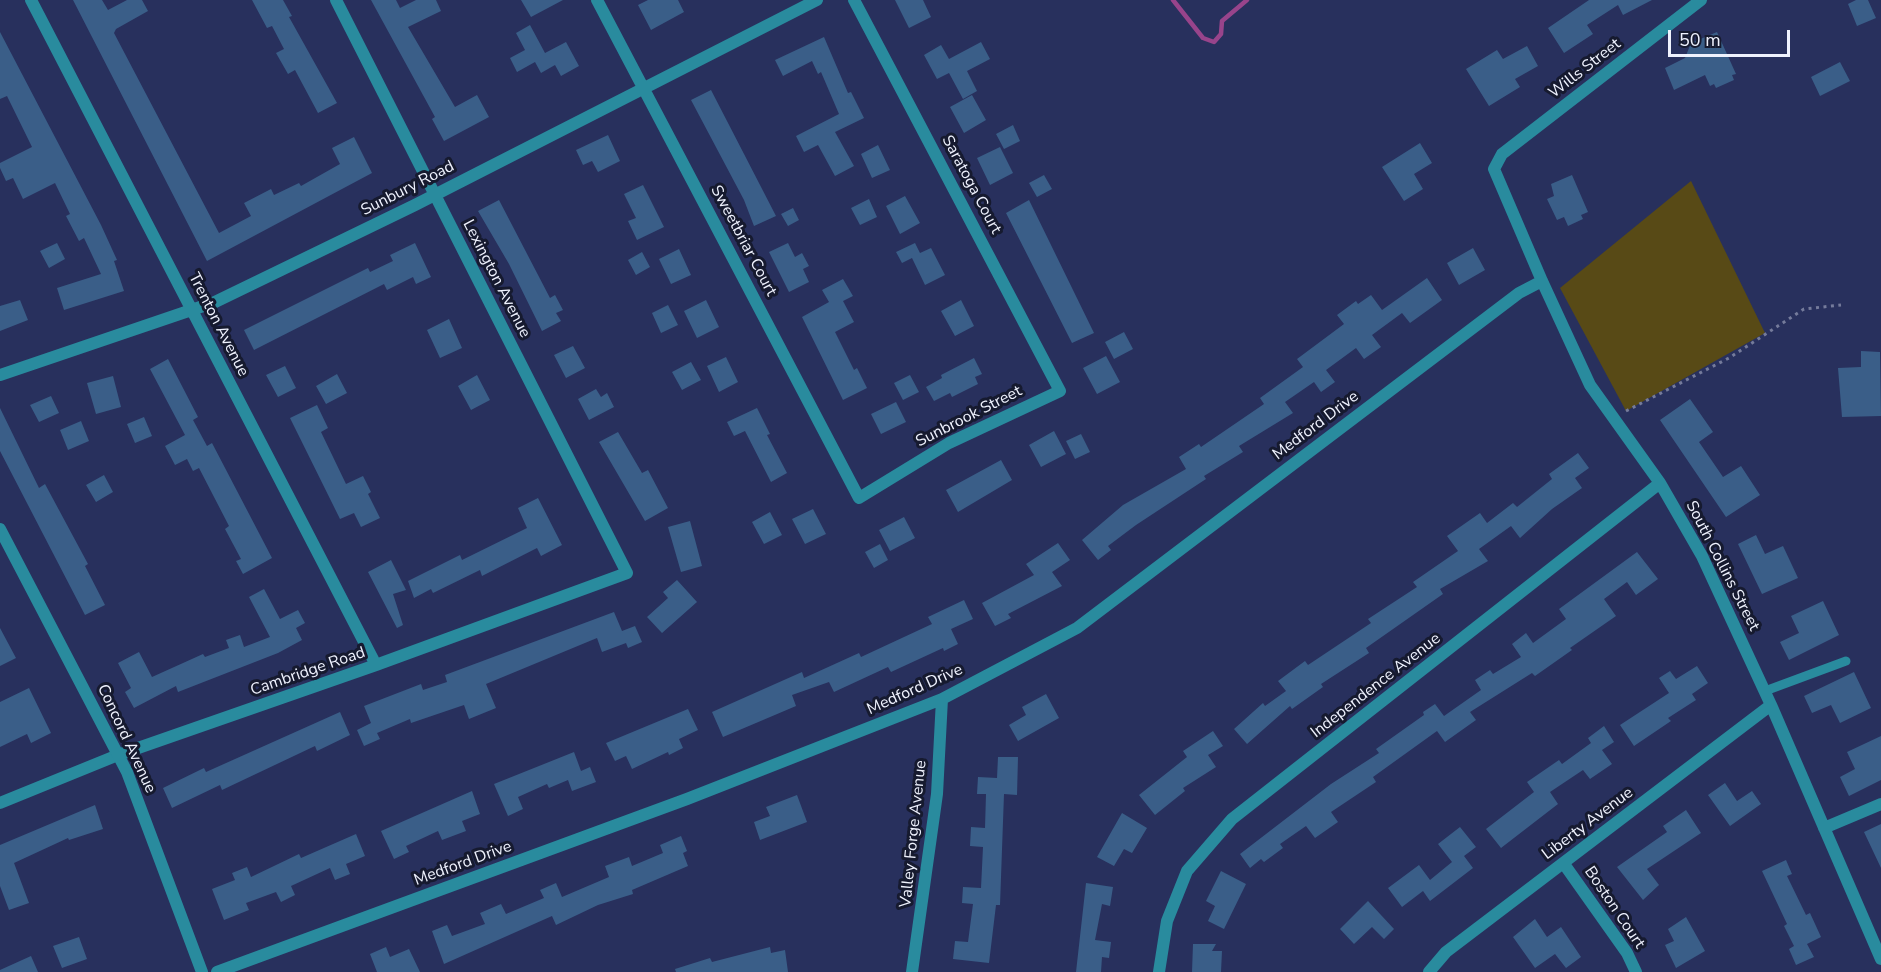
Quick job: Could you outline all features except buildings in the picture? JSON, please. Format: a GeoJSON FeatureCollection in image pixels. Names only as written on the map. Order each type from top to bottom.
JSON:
{"type":"FeatureCollection","features":[{"type":"Feature","properties":{"kind":"street","name":"Trenton Avenue"},"geometry":{"type":"LineString","coordinates":[[32,0],[376,665]]}},
{"type":"Feature","properties":{"kind":"street","name":"Lexington Avenue"},"geometry":{"type":"LineString","coordinates":[[336,0],[627,573]]}},
{"type":"Feature","properties":{"kind":"street","name":"Sweetbriar Court"},"geometry":{"type":"LineString","coordinates":[[597,0],[859,498]]}},
{"type":"Feature","properties":{"kind":"street","name":"Sunbury Road"},"geometry":{"type":"LineString","coordinates":[[0,375],[192,312],[435,195],[817,0]]}},
{"type":"Feature","properties":{"kind":"street","name":"Saratoga Court"},"geometry":{"type":"LineString","coordinates":[[854,0],[1058,386]]}},
{"type":"Feature","properties":{"kind":"street","name":"Wills Street"},"geometry":{"type":"LineString","coordinates":[[1494,169],[1502,154],[1701,0]]}},
{"type":"Feature","properties":{"kind":"street","name":"South Collins Street"},"geometry":{"type":"LineString","coordinates":[[1494,169],[1590,385],[1660,483],[1702,556],[1771,705],[1881,959]]}},
{"type":"Feature","properties":{"kind":"street","name":"Medford Drive"},"geometry":{"type":"LineString","coordinates":[[217,972],[675,804],[942,699],[1077,628],[1519,293],[1542,281]]}},
{"type":"Feature","properties":{"kind":"street","name":"Sunbrook Street"},"geometry":{"type":"LineString","coordinates":[[859,498],[949,442],[1060,392],[1058,386]]}},
{"type":"Feature","properties":{"kind":"street","name":"Independence Avenue"},"geometry":{"type":"LineString","coordinates":[[1159,972],[1167,921],[1187,871],[1232,819],[1660,483]]}},
{"type":"Feature","properties":{"kind":"street","name":"Concord Avenue"},"geometry":{"type":"LineString","coordinates":[[0,529],[118,755],[202,972]]}},
{"type":"Feature","properties":{"kind":"street","name":"Cambridge Road"},"geometry":{"type":"LineString","coordinates":[[0,803],[118,755],[376,665],[627,573]]}},
{"type":"Feature","properties":{"kind":"street","name":"Valley Forge Avenue"},"geometry":{"type":"LineString","coordinates":[[912,972],[937,794],[942,699]]}},
{"type":"Feature","properties":{"kind":"street","name":"Liberty Avenue"},"geometry":{"type":"LineString","coordinates":[[1429,972],[1446,952],[1771,705]]}},
{"type":"Feature","properties":{"kind":"street"},"geometry":{"type":"LineString","coordinates":[[1824,828],[1881,804]]}},
{"type":"Feature","properties":{"kind":"street","name":"Boston Court"},"geometry":{"type":"LineString","coordinates":[[1564,864],[1627,953],[1635,972]]}},
{"type":"Feature","properties":{"kind":"lane"},"geometry":{"type":"LineString","coordinates":[[1765,692],[1846,661]]}},
{"type":"Feature","properties":{"kind":"path"},"geometry":{"type":"LineString","coordinates":[[1626,411],[1729,358],[1804,309],[1841,305]]}},
{"type":"Feature","properties":{"kind":"shaded area"},"geometry":{"type":"Polygon","coordinates":[[[1691,181],[1765,333],[1626,411],[1560,288],[1691,181]]]}},
{"type":"Feature","properties":{"kind":"waterway"},"geometry":{"type":"LineString","coordinates":[[1173,0],[1203,38],[1214,42],[1221,34],[1222,21],[1247,0]]}}]}
